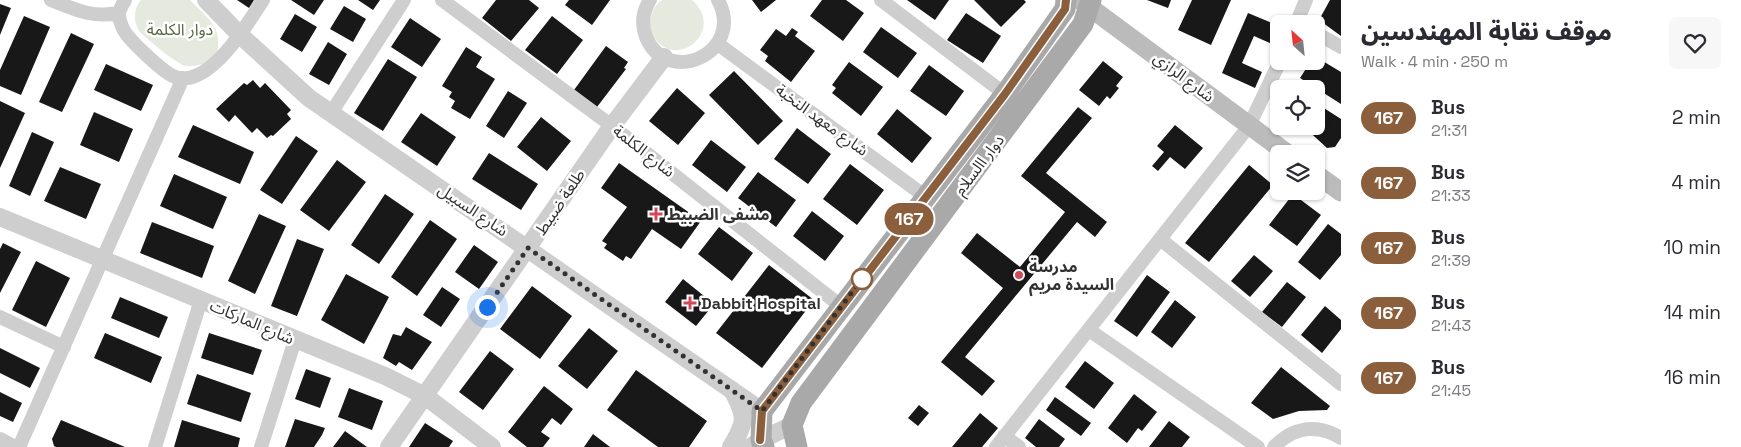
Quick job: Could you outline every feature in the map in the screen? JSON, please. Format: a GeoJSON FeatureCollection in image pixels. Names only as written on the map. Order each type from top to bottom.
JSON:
{"type":"FeatureCollection","features":[{"type":"Feature","properties":{"kind":"main road"},"geometry":{"type":"LineString","coordinates":[[758,445],[762,411],[1005,94],[1065,9],[1066,0]]}},
{"type":"Feature","properties":{"kind":"main road","name":"شارع الرازي"},"geometry":{"type":"LineString","coordinates":[[1087,2],[1276,145]]}},
{"type":"Feature","properties":{"kind":"main road","name":"دوار االسلام"},"geometry":{"type":"LineString","coordinates":[[792,425],[801,403],[1084,24],[1087,2]]}},
{"type":"Feature","properties":{"kind":"main road"},"geometry":{"type":"LineString","coordinates":[[1325,180],[1341,192]]}},
{"type":"Feature","properties":{"kind":"main road"},"geometry":{"type":"LineString","coordinates":[[792,425],[797,447]]}},
{"type":"Feature","properties":{"kind":"street"},"geometry":{"type":"LineString","coordinates":[[51,0],[84,13],[95,15],[119,13]]}},
{"type":"Feature","properties":{"kind":"street"},"geometry":{"type":"LineString","coordinates":[[125,0],[119,13],[124,30],[135,44],[165,72],[183,78],[195,76],[216,62],[240,35],[263,0]]}},
{"type":"Feature","properties":{"kind":"street","name":"شارع السبيل"},"geometry":{"type":"LineString","coordinates":[[206,0],[240,35],[309,98],[762,411]]}},
{"type":"Feature","properties":{"kind":"street"},"geometry":{"type":"LineString","coordinates":[[332,113],[404,0]]}},
{"type":"Feature","properties":{"kind":"street","name":"شارع الكلمة"},"geometry":{"type":"LineString","coordinates":[[442,0],[612,126],[842,307]]}},
{"type":"Feature","properties":{"kind":"street"},"geometry":{"type":"LineString","coordinates":[[650,0],[643,19],[644,31],[648,42],[664,58],[677,62],[689,62],[700,59],[710,53],[718,44],[724,22],[723,11],[718,0]]}},
{"type":"Feature","properties":{"kind":"street"},"geometry":{"type":"LineString","coordinates":[[881,0],[1005,94]]}},
{"type":"Feature","properties":{"kind":"street"},"geometry":{"type":"LineString","coordinates":[[1301,15],[1306,0]]}},
{"type":"Feature","properties":{"kind":"street"},"geometry":{"type":"LineString","coordinates":[[1325,38],[1341,47]]}},
{"type":"Feature","properties":{"kind":"street","name":"شارع معهد النخبة"},"geometry":{"type":"LineString","coordinates":[[718,44],[926,197]]}},
{"type":"Feature","properties":{"kind":"street","name":"طلعة ضبيط"},"geometry":{"type":"LineString","coordinates":[[389,447],[612,126],[664,58]]}},
{"type":"Feature","properties":{"kind":"street"},"geometry":{"type":"LineString","coordinates":[[1019,447],[1000,441],[1250,126],[1276,70]]}},
{"type":"Feature","properties":{"kind":"street"},"geometry":{"type":"LineString","coordinates":[[0,439],[17,447],[104,260],[183,78]]}},
{"type":"Feature","properties":{"kind":"street","name":"شارع الماركات"},"geometry":{"type":"LineString","coordinates":[[0,217],[385,376],[425,396],[492,447]]}},
{"type":"Feature","properties":{"kind":"street"},"geometry":{"type":"LineString","coordinates":[[1160,240],[1341,384]]}},
{"type":"Feature","properties":{"kind":"street"},"geometry":{"type":"LineString","coordinates":[[155,447],[201,300]]}},
{"type":"Feature","properties":{"kind":"street"},"geometry":{"type":"LineString","coordinates":[[0,317],[64,347]]}},
{"type":"Feature","properties":{"kind":"street"},"geometry":{"type":"LineString","coordinates":[[1089,330],[1258,447]]}},
{"type":"Feature","properties":{"kind":"street"},"geometry":{"type":"LineString","coordinates":[[261,447],[295,340]]}},
{"type":"Feature","properties":{"kind":"street"},"geometry":{"type":"LineString","coordinates":[[731,447],[742,429],[743,418],[740,405],[732,389]]}},
{"type":"Feature","properties":{"kind":"street"},"geometry":{"type":"LineString","coordinates":[[758,445],[792,425]]}},
{"type":"Feature","properties":{"kind":"street"},"geometry":{"type":"LineString","coordinates":[[1274,447],[1283,438],[1299,430],[1316,429],[1332,432],[1341,438]]}},
{"type":"Feature","properties":{"kind":"green space","name":"دوار الكلمة"},"geometry":{"type":"Polygon","coordinates":[[[141,0],[190,0],[209,20],[217,32],[218,48],[216,59],[198,65],[186,66],[160,50],[136,25],[136,10],[141,0]]]}},
{"type":"Feature","properties":{"kind":"green space"},"geometry":{"type":"Polygon","coordinates":[[[662,0],[692,0],[701,11],[704,23],[701,33],[695,42],[687,48],[676,50],[666,48],[653,36],[650,25],[651,16],[655,7],[662,0]]]}},
{"type":"Feature","properties":{"kind":"building"},"geometry":{"type":"Polygon","coordinates":[[[237,0],[254,0],[249,8],[237,0]]]}},
{"type":"Feature","properties":{"kind":"building"},"geometry":{"type":"Polygon","coordinates":[[[291,0],[324,0],[314,15],[291,0]]]}},
{"type":"Feature","properties":{"kind":"building"},"geometry":{"type":"Polygon","coordinates":[[[358,0],[380,0],[373,10],[358,0]]]}},
{"type":"Feature","properties":{"kind":"building"},"geometry":{"type":"Polygon","coordinates":[[[496,0],[529,0],[539,8],[511,41],[482,18],[496,0]]]}},
{"type":"Feature","properties":{"kind":"building"},"geometry":{"type":"Polygon","coordinates":[[[569,0],[610,0],[592,25],[565,5],[569,0]]]}},
{"type":"Feature","properties":{"kind":"building"},"geometry":{"type":"Polygon","coordinates":[[[752,0],[776,0],[761,12],[752,0]]]}},
{"type":"Feature","properties":{"kind":"building"},"geometry":{"type":"Polygon","coordinates":[[[822,0],[846,0],[864,13],[843,41],[810,16],[822,0]]]}},
{"type":"Feature","properties":{"kind":"building"},"geometry":{"type":"Polygon","coordinates":[[[907,0],[949,0],[935,20],[907,0]]]}},
{"type":"Feature","properties":{"kind":"building"},"geometry":{"type":"Polygon","coordinates":[[[974,0],[1024,0],[1026,2],[1001,27],[974,0]]]}},
{"type":"Feature","properties":{"kind":"building"},"geometry":{"type":"Polygon","coordinates":[[[1147,0],[1171,0],[1168,8],[1147,0]]]}},
{"type":"Feature","properties":{"kind":"building"},"geometry":{"type":"Polygon","coordinates":[[[1192,0],[1231,0],[1211,45],[1178,30],[1192,0]]]}},
{"type":"Feature","properties":{"kind":"building"},"geometry":{"type":"Polygon","coordinates":[[[1330,0],[1341,0],[1341,36],[1325,24],[1325,15],[1322,15],[1330,0]]]}},
{"type":"Feature","properties":{"kind":"building"},"geometry":{"type":"Polygon","coordinates":[[[0,4],[11,8],[0,35],[0,4]]]}},
{"type":"Feature","properties":{"kind":"building"},"geometry":{"type":"Polygon","coordinates":[[[344,6],[366,19],[353,42],[330,29],[344,6]]]}},
{"type":"Feature","properties":{"kind":"building"},"geometry":{"type":"Polygon","coordinates":[[[966,13],[1001,36],[983,63],[947,40],[966,13]]]}},
{"type":"Feature","properties":{"kind":"building"},"geometry":{"type":"Polygon","coordinates":[[[1248,13],[1270,22],[1270,43],[1254,36],[1242,63],[1262,72],[1255,88],[1222,73],[1248,13]]]}},
{"type":"Feature","properties":{"kind":"building"},"geometry":{"type":"Polygon","coordinates":[[[295,14],[317,27],[302,52],[280,39],[295,14]]]}},
{"type":"Feature","properties":{"kind":"building"},"geometry":{"type":"Polygon","coordinates":[[[24,16],[50,27],[21,95],[0,86],[0,70],[24,16]]]}},
{"type":"Feature","properties":{"kind":"building"},"geometry":{"type":"Polygon","coordinates":[[[552,16],[583,40],[557,74],[525,50],[552,16]]]}},
{"type":"Feature","properties":{"kind":"building"},"geometry":{"type":"Polygon","coordinates":[[[410,18],[441,39],[422,67],[391,47],[410,18]]]}},
{"type":"Feature","properties":{"kind":"building"},"geometry":{"type":"Polygon","coordinates":[[[881,27],[917,53],[898,78],[863,52],[881,27]]]}},
{"type":"Feature","properties":{"kind":"building"},"geometry":{"type":"Polygon","coordinates":[[[792,28],[798,32],[795,36],[815,51],[791,82],[765,61],[768,56],[760,50],[776,29],[786,36],[792,28]]]}},
{"type":"Feature","properties":{"kind":"building"},"geometry":{"type":"Polygon","coordinates":[[[71,33],[94,44],[62,112],[39,102],[71,33]]]}},
{"type":"Feature","properties":{"kind":"building"},"geometry":{"type":"Polygon","coordinates":[[[328,42],[347,54],[329,85],[309,74],[328,42]]]}},
{"type":"Feature","properties":{"kind":"building"},"geometry":{"type":"Polygon","coordinates":[[[606,46],[628,62],[624,68],[626,69],[597,107],[574,90],[606,46]]]}},
{"type":"Feature","properties":{"kind":"building"},"geometry":{"type":"Polygon","coordinates":[[[466,47],[482,57],[476,67],[495,79],[470,119],[451,108],[455,101],[449,97],[452,92],[442,86],[466,47]]]}},
{"type":"Feature","properties":{"kind":"building"},"geometry":{"type":"Polygon","coordinates":[[[388,59],[417,77],[383,131],[354,113],[388,59]]]}},
{"type":"Feature","properties":{"kind":"building"},"geometry":{"type":"Polygon","coordinates":[[[1103,61],[1123,77],[1116,86],[1119,88],[1110,99],[1107,96],[1099,106],[1079,90],[1103,61]]]}},
{"type":"Feature","properties":{"kind":"building"},"geometry":{"type":"Polygon","coordinates":[[[849,62],[883,87],[861,116],[832,93],[836,88],[832,85],[849,62]]]}},
{"type":"Feature","properties":{"kind":"building"},"geometry":{"type":"Polygon","coordinates":[[[1325,62],[1341,72],[1341,104],[1325,94],[1325,80],[1303,80],[1300,78],[1305,70],[1325,70],[1325,62]]]}},
{"type":"Feature","properties":{"kind":"building"},"geometry":{"type":"Polygon","coordinates":[[[106,64],[153,85],[141,111],[94,90],[106,64]]]}},
{"type":"Feature","properties":{"kind":"building"},"geometry":{"type":"Polygon","coordinates":[[[929,65],[964,91],[946,116],[910,91],[929,65]]]}},
{"type":"Feature","properties":{"kind":"building"},"geometry":{"type":"Polygon","coordinates":[[[734,71],[783,121],[758,145],[709,95],[734,71]]]}},
{"type":"Feature","properties":{"kind":"building"},"geometry":{"type":"Polygon","coordinates":[[[253,80],[260,88],[265,83],[291,110],[287,114],[291,119],[273,136],[271,135],[267,138],[257,128],[252,133],[235,115],[229,122],[216,109],[244,83],[247,85],[253,80]]]}},
{"type":"Feature","properties":{"kind":"building"},"geometry":{"type":"Polygon","coordinates":[[[677,88],[705,113],[678,145],[649,121],[677,88]]]}},
{"type":"Feature","properties":{"kind":"building"},"geometry":{"type":"Polygon","coordinates":[[[508,91],[527,103],[504,138],[486,126],[508,91]]]}},
{"type":"Feature","properties":{"kind":"building"},"geometry":{"type":"Polygon","coordinates":[[[0,101],[25,113],[0,168],[0,101]]]}},
{"type":"Feature","properties":{"kind":"building"},"geometry":{"type":"Polygon","coordinates":[[[1078,107],[1092,118],[1046,173],[1107,222],[1095,237],[1077,222],[965,357],[995,381],[982,396],[941,362],[1003,288],[961,253],[977,233],[1020,267],[1065,212],[1021,176],[1078,107]]]}},
{"type":"Feature","properties":{"kind":"building"},"geometry":{"type":"Polygon","coordinates":[[[897,109],[932,138],[912,163],[877,134],[897,109]]]}},
{"type":"Feature","properties":{"kind":"building"},"geometry":{"type":"Polygon","coordinates":[[[1325,109],[1341,119],[1341,138],[1335,147],[1327,148],[1313,135],[1325,135],[1325,109]]]}},
{"type":"Feature","properties":{"kind":"building"},"geometry":{"type":"Polygon","coordinates":[[[94,112],[133,129],[119,162],[80,145],[94,112]]]}},
{"type":"Feature","properties":{"kind":"building"},"geometry":{"type":"Polygon","coordinates":[[[421,113],[456,137],[437,166],[401,142],[421,113]]]}},
{"type":"Feature","properties":{"kind":"building"},"geometry":{"type":"Polygon","coordinates":[[[541,117],[571,141],[547,171],[517,147],[541,117]]]}},
{"type":"Feature","properties":{"kind":"building"},"geometry":{"type":"Polygon","coordinates":[[[193,125],[254,152],[240,184],[178,157],[193,125]]]}},
{"type":"Feature","properties":{"kind":"building"},"geometry":{"type":"Polygon","coordinates":[[[1175,125],[1203,148],[1185,169],[1170,157],[1158,171],[1152,166],[1164,152],[1157,146],[1175,125]]]}},
{"type":"Feature","properties":{"kind":"building"},"geometry":{"type":"Polygon","coordinates":[[[797,128],[831,154],[808,184],[774,159],[797,128]]]}},
{"type":"Feature","properties":{"kind":"building"},"geometry":{"type":"Polygon","coordinates":[[[32,132],[54,142],[30,196],[9,186],[32,132]]]}},
{"type":"Feature","properties":{"kind":"building"},"geometry":{"type":"Polygon","coordinates":[[[296,136],[318,151],[282,204],[260,190],[296,136]]]}},
{"type":"Feature","properties":{"kind":"building"},"geometry":{"type":"Polygon","coordinates":[[[711,140],[746,167],[727,192],[692,165],[711,140]]]}},
{"type":"Feature","properties":{"kind":"building"},"geometry":{"type":"Polygon","coordinates":[[[489,153],[538,184],[521,210],[472,179],[489,153]]]}},
{"type":"Feature","properties":{"kind":"building"},"geometry":{"type":"Polygon","coordinates":[[[337,160],[366,182],[329,231],[300,210],[337,160]]]}},
{"type":"Feature","properties":{"kind":"building","name":"مشفى الضبيط"},"geometry":{"type":"Polygon","coordinates":[[[619,163],[701,221],[681,249],[652,229],[631,259],[626,256],[623,261],[604,248],[607,244],[602,241],[627,207],[601,188],[619,163]]]}},
{"type":"Feature","properties":{"kind":"building"},"geometry":{"type":"Polygon","coordinates":[[[850,164],[884,190],[857,225],[823,199],[850,164]]]}},
{"type":"Feature","properties":{"kind":"building"},"geometry":{"type":"Polygon","coordinates":[[[1249,165],[1270,182],[1270,189],[1209,262],[1185,243],[1249,165]]]}},
{"type":"Feature","properties":{"kind":"building"},"geometry":{"type":"Polygon","coordinates":[[[60,167],[101,184],[86,219],[44,201],[60,167]]]}},
{"type":"Feature","properties":{"kind":"building"},"geometry":{"type":"Polygon","coordinates":[[[758,172],[796,200],[776,227],[738,198],[758,172]]]}},
{"type":"Feature","properties":{"kind":"building"},"geometry":{"type":"Polygon","coordinates":[[[174,174],[227,197],[213,229],[160,206],[174,174]]]}},
{"type":"Feature","properties":{"kind":"building"},"geometry":{"type":"Polygon","coordinates":[[[385,194],[414,214],[379,264],[351,245],[385,194]]]}},
{"type":"Feature","properties":{"kind":"building"},"geometry":{"type":"Polygon","coordinates":[[[1288,200],[1301,200],[1321,215],[1297,246],[1269,225],[1288,200]]]}},
{"type":"Feature","properties":{"kind":"building"},"geometry":{"type":"Polygon","coordinates":[[[812,211],[844,236],[825,261],[793,236],[812,211]]]}},
{"type":"Feature","properties":{"kind":"building"},"geometry":{"type":"Polygon","coordinates":[[[259,214],[286,226],[255,294],[228,281],[259,214]]]}},
{"type":"Feature","properties":{"kind":"building"},"geometry":{"type":"Polygon","coordinates":[[[430,220],[457,239],[417,296],[391,277],[430,220]]]}},
{"type":"Feature","properties":{"kind":"building"},"geometry":{"type":"Polygon","coordinates":[[[152,222],[214,246],[202,278],[140,253],[152,222]]]}},
{"type":"Feature","properties":{"kind":"building"},"geometry":{"type":"Polygon","coordinates":[[[1328,224],[1341,234],[1341,255],[1320,280],[1298,262],[1328,224]]]}},
{"type":"Feature","properties":{"kind":"building"},"geometry":{"type":"Polygon","coordinates":[[[719,227],[753,253],[732,281],[698,254],[719,227]]]}},
{"type":"Feature","properties":{"kind":"building"},"geometry":{"type":"Polygon","coordinates":[[[297,239],[324,249],[297,316],[271,306],[297,239]]]}},
{"type":"Feature","properties":{"kind":"building"},"geometry":{"type":"Polygon","coordinates":[[[3,243],[21,252],[0,293],[0,249],[3,243]]]}},
{"type":"Feature","properties":{"kind":"building"},"geometry":{"type":"Polygon","coordinates":[[[474,245],[498,262],[479,289],[455,272],[474,245]]]}},
{"type":"Feature","properties":{"kind":"building"},"geometry":{"type":"Polygon","coordinates":[[[1254,255],[1273,271],[1250,297],[1231,281],[1254,255]]]}},
{"type":"Feature","properties":{"kind":"building"},"geometry":{"type":"Polygon","coordinates":[[[36,261],[70,278],[46,327],[12,310],[36,261]]]}},
{"type":"Feature","properties":{"kind":"building"},"geometry":{"type":"Polygon","coordinates":[[[769,265],[814,300],[762,368],[716,333],[769,265]]]}},
{"type":"Feature","properties":{"kind":"building"},"geometry":{"type":"Polygon","coordinates":[[[346,274],[389,297],[364,344],[321,320],[346,274]]]}},
{"type":"Feature","properties":{"kind":"building"},"geometry":{"type":"Polygon","coordinates":[[[1147,275],[1170,292],[1137,337],[1114,321],[1147,275]]]}},
{"type":"Feature","properties":{"kind":"building","name":"Dabbit Hospital"},"geometry":{"type":"Polygon","coordinates":[[[683,279],[714,304],[696,326],[665,302],[683,279]]]}},
{"type":"Feature","properties":{"kind":"building"},"geometry":{"type":"Polygon","coordinates":[[[1287,282],[1306,297],[1282,327],[1262,312],[1287,282]]]}},
{"type":"Feature","properties":{"kind":"building"},"geometry":{"type":"Polygon","coordinates":[[[532,286],[572,316],[540,359],[500,329],[532,286]]]}},
{"type":"Feature","properties":{"kind":"building"},"geometry":{"type":"Polygon","coordinates":[[[442,287],[460,299],[441,327],[423,315],[442,287]]]}},
{"type":"Feature","properties":{"kind":"building"},"geometry":{"type":"Polygon","coordinates":[[[120,297],[168,317],[159,338],[111,318],[120,297]]]}},
{"type":"Feature","properties":{"kind":"building"},"geometry":{"type":"Polygon","coordinates":[[[1175,300],[1196,317],[1172,348],[1151,332],[1175,300]]]}},
{"type":"Feature","properties":{"kind":"building"},"geometry":{"type":"Polygon","coordinates":[[[1325,306],[1341,320],[1341,329],[1322,353],[1301,335],[1325,306]]]}},
{"type":"Feature","properties":{"kind":"building"},"geometry":{"type":"Polygon","coordinates":[[[406,327],[432,342],[412,370],[399,362],[396,366],[383,358],[393,334],[401,336],[406,327]]]}},
{"type":"Feature","properties":{"kind":"building"},"geometry":{"type":"Polygon","coordinates":[[[589,328],[618,351],[587,389],[558,366],[589,328]]]}},
{"type":"Feature","properties":{"kind":"building"},"geometry":{"type":"Polygon","coordinates":[[[105,333],[162,357],[151,383],[94,358],[105,333]]]}},
{"type":"Feature","properties":{"kind":"building"},"geometry":{"type":"Polygon","coordinates":[[[209,333],[262,350],[253,375],[201,358],[209,333]]]}},
{"type":"Feature","properties":{"kind":"building"},"geometry":{"type":"Polygon","coordinates":[[[0,348],[40,368],[30,388],[0,373],[0,348]]]}},
{"type":"Feature","properties":{"kind":"building"},"geometry":{"type":"Polygon","coordinates":[[[490,351],[514,369],[483,410],[459,392],[490,351]]]}},
{"type":"Feature","properties":{"kind":"building"},"geometry":{"type":"Polygon","coordinates":[[[1085,361],[1114,383],[1094,409],[1065,387],[1085,361]]]}},
{"type":"Feature","properties":{"kind":"building"},"geometry":{"type":"Polygon","coordinates":[[[1281,367],[1330,406],[1327,410],[1299,411],[1273,419],[1251,403],[1281,367]]]}},
{"type":"Feature","properties":{"kind":"building"},"geometry":{"type":"Polygon","coordinates":[[[306,369],[331,378],[320,408],[295,399],[306,369]]]}},
{"type":"Feature","properties":{"kind":"building"},"geometry":{"type":"Polygon","coordinates":[[[636,370],[707,421],[689,447],[658,447],[607,410],[636,370]]]}},
{"type":"Feature","properties":{"kind":"building"},"geometry":{"type":"Polygon","coordinates":[[[197,374],[251,393],[241,422],[187,404],[197,374]]]}},
{"type":"Feature","properties":{"kind":"building"},"geometry":{"type":"Polygon","coordinates":[[[544,386],[573,409],[561,425],[552,418],[541,432],[550,438],[543,447],[527,447],[508,432],[544,386]]]}},
{"type":"Feature","properties":{"kind":"building"},"geometry":{"type":"Polygon","coordinates":[[[349,388],[383,401],[372,430],[338,417],[349,388]]]}},
{"type":"Feature","properties":{"kind":"building"},"geometry":{"type":"Polygon","coordinates":[[[0,392],[22,403],[13,422],[0,416],[0,392]]]}},
{"type":"Feature","properties":{"kind":"building"},"geometry":{"type":"Polygon","coordinates":[[[1134,394],[1157,412],[1142,431],[1138,428],[1127,443],[1108,428],[1134,394]]]}},
{"type":"Feature","properties":{"kind":"building"},"geometry":{"type":"Polygon","coordinates":[[[1055,397],[1091,423],[1081,436],[1046,410],[1055,397]]]}},
{"type":"Feature","properties":{"kind":"building"},"geometry":{"type":"Polygon","coordinates":[[[919,405],[929,413],[918,426],[908,418],[919,405]]]}},
{"type":"Feature","properties":{"kind":"building"},"geometry":{"type":"Polygon","coordinates":[[[980,413],[998,428],[982,447],[952,447],[980,413]]]}},
{"type":"Feature","properties":{"kind":"building"},"geometry":{"type":"Polygon","coordinates":[[[295,419],[325,428],[314,447],[285,447],[295,419]]]}},
{"type":"Feature","properties":{"kind":"building"},"geometry":{"type":"Polygon","coordinates":[[[1039,419],[1065,439],[1059,447],[1036,447],[1025,438],[1039,419]]]}},
{"type":"Feature","properties":{"kind":"building"},"geometry":{"type":"Polygon","coordinates":[[[61,420],[125,447],[56,447],[52,439],[61,420]]]}},
{"type":"Feature","properties":{"kind":"building"},"geometry":{"type":"Polygon","coordinates":[[[182,420],[240,438],[238,447],[174,447],[182,420]]]}},
{"type":"Feature","properties":{"kind":"building"},"geometry":{"type":"Polygon","coordinates":[[[1169,421],[1190,437],[1182,447],[1149,447],[1169,421]]]}},
{"type":"Feature","properties":{"kind":"building"},"geometry":{"type":"Polygon","coordinates":[[[425,423],[453,441],[449,447],[409,447],[425,423]]]}},
{"type":"Feature","properties":{"kind":"building"},"geometry":{"type":"Polygon","coordinates":[[[345,431],[367,447],[333,447],[345,431]]]}},
{"type":"Feature","properties":{"kind":"building"},"geometry":{"type":"Polygon","coordinates":[[[593,434],[610,447],[584,447],[593,434]]]}},
{"type":"Feature","properties":{"kind":"bus line","name":"167"},"geometry":{"type":"LineString","coordinates":[[760,440],[762,411],[1005,94],[1065,9],[1066,0]]}},
{"type":"Feature","properties":{"kind":"place","name":"مشفى الضبيط"},"geometry":{"type":"Point","coordinates":[656,214]}},
{"type":"Feature","properties":{"kind":"place","name":"مدرسة السيدة مريم"},"geometry":{"type":"Point","coordinates":[1019,275]}},
{"type":"Feature","properties":{"kind":"place","name":"Dabbit Hospital"},"geometry":{"type":"Point","coordinates":[690,303]}},
{"type":"Feature","properties":{"kind":"route"},"geometry":{"type":"LineString","coordinates":[[487,307],[528,248],[762,411],[862,279]]}}]}
